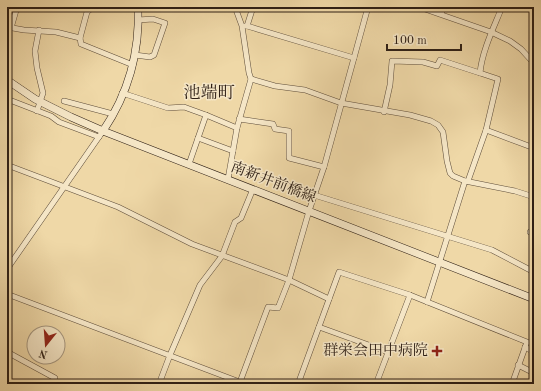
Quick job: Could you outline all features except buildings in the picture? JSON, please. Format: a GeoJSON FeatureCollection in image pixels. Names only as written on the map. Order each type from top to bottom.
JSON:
{"type":"FeatureCollection","features":[{"type":"Feature","properties":{"kind":"main road"},"geometry":{"type":"LineString","coordinates":[[103,131],[113,114],[133,66],[138,7]]}},
{"type":"Feature","properties":{"kind":"main road","name":"南新井前橋線"},"geometry":{"type":"LineString","coordinates":[[7,80],[40,102],[103,131],[534,299]]}},
{"type":"Feature","properties":{"kind":"street"},"geometry":{"type":"LineString","coordinates":[[17,7],[9,28],[56,32],[80,38]]}},
{"type":"Feature","properties":{"kind":"street"},"geometry":{"type":"LineString","coordinates":[[92,7],[87,12],[80,38],[81,44],[133,66]]}},
{"type":"Feature","properties":{"kind":"street"},"geometry":{"type":"LineString","coordinates":[[228,179],[239,119],[251,79],[244,26],[235,7]]}},
{"type":"Feature","properties":{"kind":"street"},"geometry":{"type":"LineString","coordinates":[[244,26],[253,7]]}},
{"type":"Feature","properties":{"kind":"street"},"geometry":{"type":"LineString","coordinates":[[7,294],[243,383],[268,307],[278,308],[289,280],[309,211],[324,167],[368,7]]}},
{"type":"Feature","properties":{"kind":"street"},"geometry":{"type":"LineString","coordinates":[[419,7],[492,32],[510,41],[521,49],[534,62]]}},
{"type":"Feature","properties":{"kind":"street"},"geometry":{"type":"LineString","coordinates":[[441,14],[443,7]]}},
{"type":"Feature","properties":{"kind":"street"},"geometry":{"type":"LineString","coordinates":[[480,73],[480,66],[502,7]]}},
{"type":"Feature","properties":{"kind":"street"},"geometry":{"type":"LineString","coordinates":[[135,54],[150,57],[154,55],[164,23],[153,19],[138,20]]}},
{"type":"Feature","properties":{"kind":"street"},"geometry":{"type":"LineString","coordinates":[[244,26],[354,58]]}},
{"type":"Feature","properties":{"kind":"street"},"geometry":{"type":"LineString","coordinates":[[37,111],[43,93],[37,68],[35,51],[39,30]]}},
{"type":"Feature","properties":{"kind":"street"},"geometry":{"type":"LineString","coordinates":[[384,112],[390,85],[392,61],[423,62],[437,66],[440,60],[498,79],[486,130],[447,236],[427,302]]}},
{"type":"Feature","properties":{"kind":"street"},"geometry":{"type":"LineString","coordinates":[[251,79],[275,86],[306,90],[341,103],[422,118],[438,125],[443,132],[447,162],[453,176],[467,181],[514,190],[534,197]]}},
{"type":"Feature","properties":{"kind":"street"},"geometry":{"type":"LineString","coordinates":[[122,93],[168,108],[184,107],[237,128]]}},
{"type":"Feature","properties":{"kind":"street"},"geometry":{"type":"LineString","coordinates":[[7,99],[51,116],[59,122],[99,137]]}},
{"type":"Feature","properties":{"kind":"street"},"geometry":{"type":"LineString","coordinates":[[64,101],[113,114]]}},
{"type":"Feature","properties":{"kind":"street"},"geometry":{"type":"LineString","coordinates":[[189,164],[206,115]]}},
{"type":"Feature","properties":{"kind":"street"},"geometry":{"type":"LineString","coordinates":[[239,119],[273,124],[275,129],[289,131],[289,158],[324,167]]}},
{"type":"Feature","properties":{"kind":"street"},"geometry":{"type":"LineString","coordinates":[[486,130],[534,148]]}},
{"type":"Feature","properties":{"kind":"street"},"geometry":{"type":"LineString","coordinates":[[7,269],[103,131]]}},
{"type":"Feature","properties":{"kind":"street"},"geometry":{"type":"LineString","coordinates":[[198,138],[233,151]]}},
{"type":"Feature","properties":{"kind":"street"},"geometry":{"type":"LineString","coordinates":[[7,165],[118,207],[192,244],[289,280],[329,299]]}},
{"type":"Feature","properties":{"kind":"street"},"geometry":{"type":"LineString","coordinates":[[159,384],[200,285],[222,256],[235,222],[241,218],[253,189]]}},
{"type":"Feature","properties":{"kind":"street"},"geometry":{"type":"LineString","coordinates":[[314,195],[492,250],[534,272]]}},
{"type":"Feature","properties":{"kind":"street"},"geometry":{"type":"LineString","coordinates":[[298,384],[339,272],[410,295],[527,342],[512,384]]}},
{"type":"Feature","properties":{"kind":"street"},"geometry":{"type":"LineString","coordinates":[[376,384],[410,295]]}},
{"type":"Feature","properties":{"kind":"street"},"geometry":{"type":"LineString","coordinates":[[319,327],[388,352]]}},
{"type":"Feature","properties":{"kind":"street"},"geometry":{"type":"LineString","coordinates":[[525,347],[534,352]]}},
{"type":"Feature","properties":{"kind":"street"},"geometry":{"type":"LineString","coordinates":[[7,352],[55,378],[54,384]]}},
{"type":"Feature","properties":{"kind":"street"},"geometry":{"type":"LineString","coordinates":[[518,365],[534,373]]}},
{"type":"Feature","properties":{"kind":"place","name":"群栄会田中病院"},"geometry":{"type":"Point","coordinates":[437,351]}},
{"type":"Feature","properties":{"kind":"district","name":"池端町"},"geometry":{"type":"Point","coordinates":[209,93]}}]}
